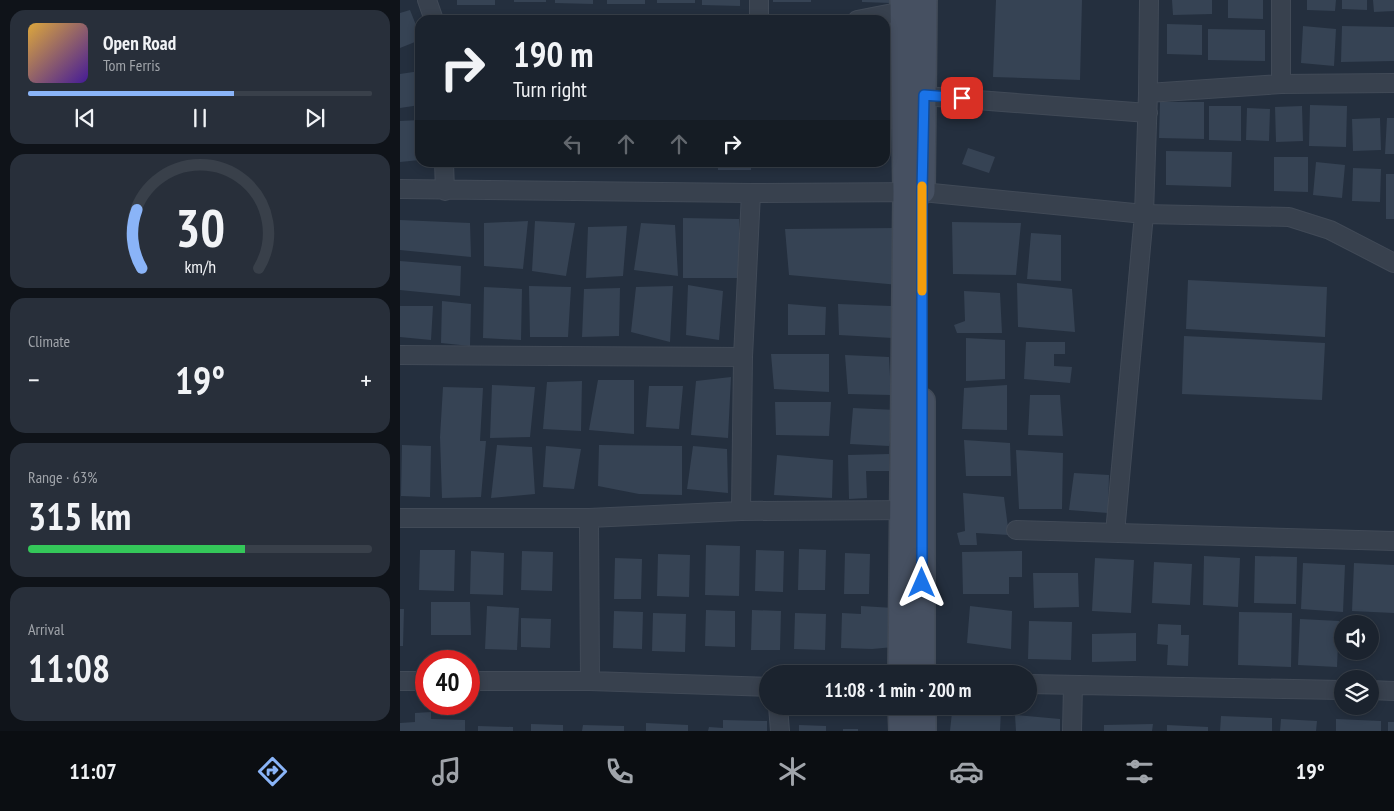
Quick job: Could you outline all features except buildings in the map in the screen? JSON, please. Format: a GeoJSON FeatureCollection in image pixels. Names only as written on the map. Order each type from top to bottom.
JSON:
{"type":"FeatureCollection","features":[{"type":"Feature","properties":{"kind":"street"},"geometry":{"type":"LineString","coordinates":[[427,0],[432,15]]}},
{"type":"Feature","properties":{"kind":"street"},"geometry":{"type":"LineString","coordinates":[[759,0],[759,15]]}},
{"type":"Feature","properties":{"kind":"street"},"geometry":{"type":"LineString","coordinates":[[1115,533],[1144,214],[1148,113],[1149,0]]}},
{"type":"Feature","properties":{"kind":"street"},"geometry":{"type":"LineString","coordinates":[[1281,0],[1281,84]]}},
{"type":"Feature","properties":{"kind":"street"},"geometry":{"type":"LineString","coordinates":[[877,15],[913,6],[913,510],[922,665]]}},
{"type":"Feature","properties":{"kind":"street"},"geometry":{"type":"LineString","coordinates":[[1148,93],[1281,84],[1394,84]]}},
{"type":"Feature","properties":{"kind":"street"},"geometry":{"type":"LineString","coordinates":[[914,95],[1148,113]]}},
{"type":"Feature","properties":{"kind":"street"},"geometry":{"type":"LineString","coordinates":[[444,167],[445,191]]}},
{"type":"Feature","properties":{"kind":"street"},"geometry":{"type":"LineString","coordinates":[[400,189],[751,193],[914,192],[1144,214],[1290,217],[1330,230],[1394,263]]}},
{"type":"Feature","properties":{"kind":"street"},"geometry":{"type":"LineString","coordinates":[[741,511],[743,357],[751,193]]}},
{"type":"Feature","properties":{"kind":"street"},"geometry":{"type":"LineString","coordinates":[[400,355],[743,357]]}},
{"type":"Feature","properties":{"kind":"street"},"geometry":{"type":"LineString","coordinates":[[400,518],[588,518],[741,511],[913,510]]}},
{"type":"Feature","properties":{"kind":"street"},"geometry":{"type":"LineString","coordinates":[[902,665],[913,510]]}},
{"type":"Feature","properties":{"kind":"street"},"geometry":{"type":"LineString","coordinates":[[588,518],[590,681]]}},
{"type":"Feature","properties":{"kind":"street"},"geometry":{"type":"LineString","coordinates":[[1016,530],[1394,541]]}},
{"type":"Feature","properties":{"kind":"street"},"geometry":{"type":"LineString","coordinates":[[400,681],[415,681]]}},
{"type":"Feature","properties":{"kind":"street"},"geometry":{"type":"LineString","coordinates":[[480,681],[590,681],[759,687]]}},
{"type":"Feature","properties":{"kind":"street"},"geometry":{"type":"LineString","coordinates":[[1037,684],[1334,690]]}},
{"type":"Feature","properties":{"kind":"street"},"geometry":{"type":"LineString","coordinates":[[1072,731],[1073,685]]}},
{"type":"Feature","properties":{"kind":"street"},"geometry":{"type":"LineString","coordinates":[[1379,690],[1394,691]]}},
{"type":"Feature","properties":{"kind":"street"},"geometry":{"type":"LineString","coordinates":[[779,715],[780,731]]}},
{"type":"Feature","properties":{"kind":"street"},"geometry":{"type":"LineString","coordinates":[[901,715],[902,731]]}},
{"type":"Feature","properties":{"kind":"street"},"geometry":{"type":"LineString","coordinates":[[922,715],[923,731]]}},
{"type":"Feature","properties":{"kind":"slow traffic"},"geometry":{"type":"LineString","coordinates":[[922,186],[922,291]]}},
{"type":"Feature","properties":{"kind":"route"},"geometry":{"type":"LineString","coordinates":[[922,583],[922,192],[924,95],[962,98]]}}]}
